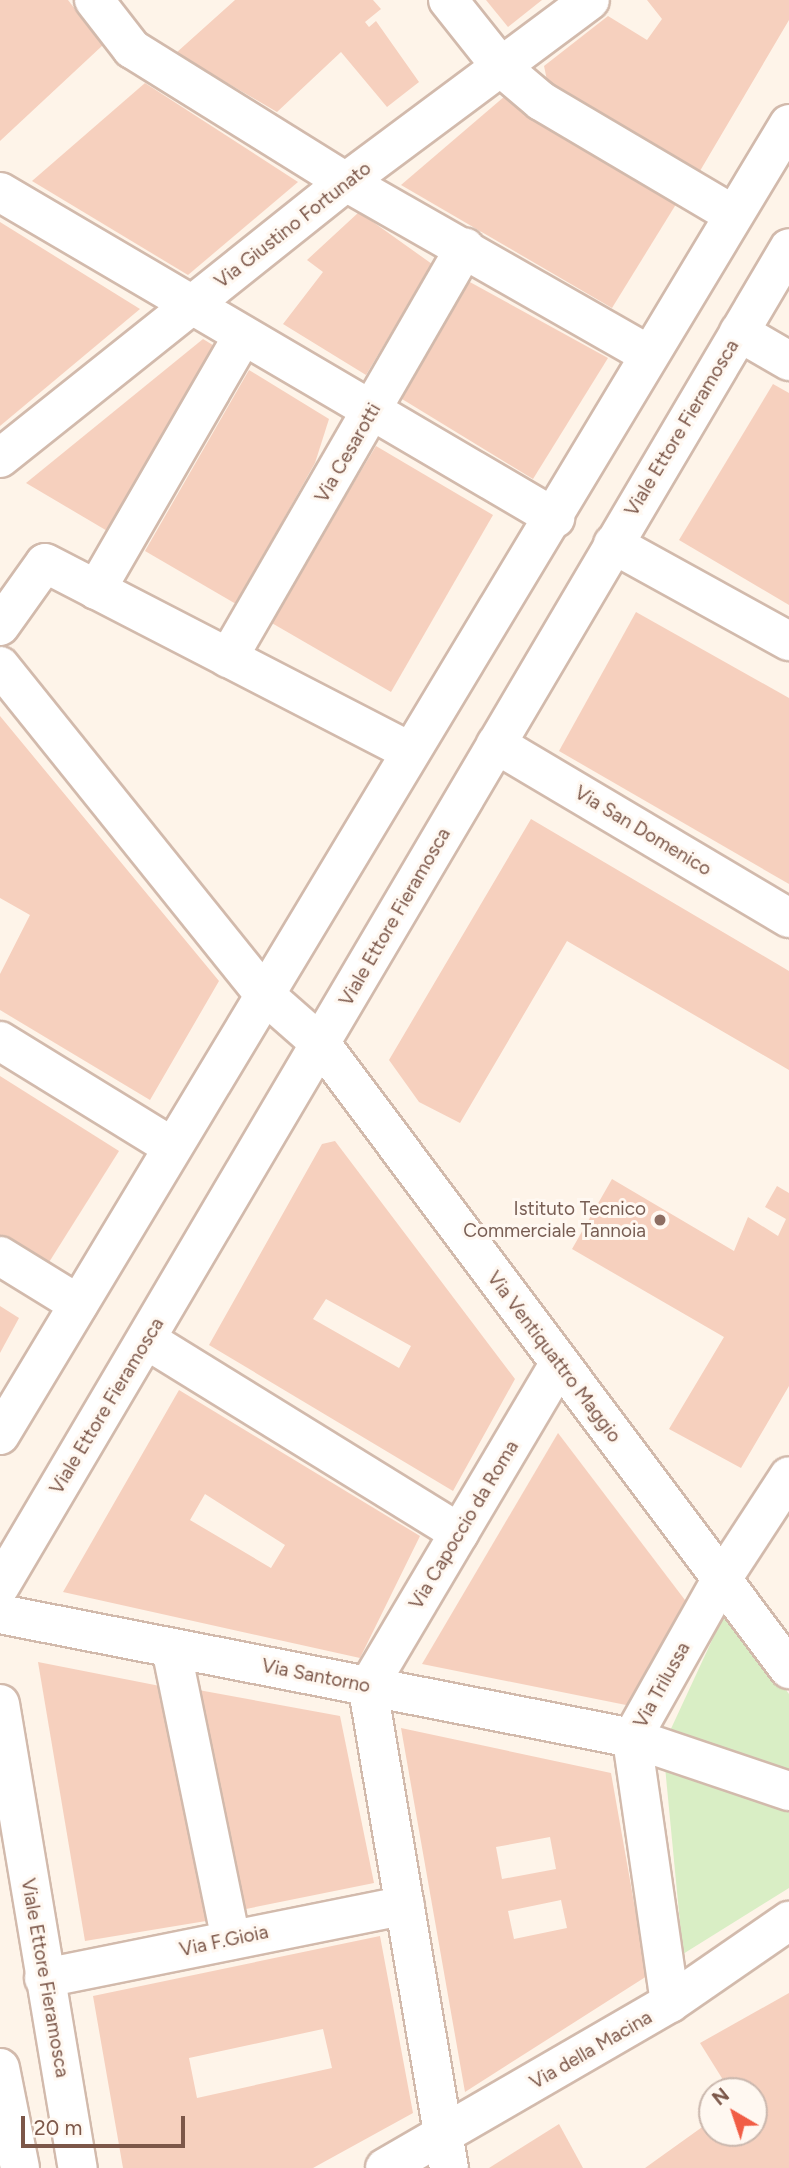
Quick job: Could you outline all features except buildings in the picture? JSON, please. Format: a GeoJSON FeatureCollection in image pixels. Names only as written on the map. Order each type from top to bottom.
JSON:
{"type":"FeatureCollection","features":[{"type":"Feature","properties":{"kind":"street"},"geometry":{"type":"LineString","coordinates":[[94,0],[132,49],[346,182],[465,247],[647,354]]}},
{"type":"Feature","properties":{"kind":"street"},"geometry":{"type":"LineString","coordinates":[[448,0],[502,68],[541,101],[732,214]]}},
{"type":"Feature","properties":{"kind":"street","name":"Via Giustino Fortunato"},"geometry":{"type":"LineString","coordinates":[[0,458],[346,182],[590,0]]}},
{"type":"Feature","properties":{"kind":"street"},"geometry":{"type":"LineString","coordinates":[[0,1435],[409,751],[555,518],[647,354],[789,124]]}},
{"type":"Feature","properties":{"kind":"street"},"geometry":{"type":"LineString","coordinates":[[0,192],[374,409],[555,518]]}},
{"type":"Feature","properties":{"kind":"street","name":"Via Cesarotti"},"geometry":{"type":"LineString","coordinates":[[228,658],[465,247]]}},
{"type":"Feature","properties":{"kind":"street","name":"Viale Ettore Fieramosca"},"geometry":{"type":"LineString","coordinates":[[0,1587],[789,248]]}},
{"type":"Feature","properties":{"kind":"street"},"geometry":{"type":"LineString","coordinates":[[739,332],[789,361]]}},
{"type":"Feature","properties":{"kind":"street"},"geometry":{"type":"LineString","coordinates":[[96,590],[243,335]]}},
{"type":"Feature","properties":{"kind":"street"},"geometry":{"type":"LineString","coordinates":[[613,544],[789,641]]}},
{"type":"Feature","properties":{"kind":"street"},"geometry":{"type":"LineString","coordinates":[[0,626],[45,563],[409,751]]}},
{"type":"Feature","properties":{"kind":"street","name":"Via Ventiquattro Maggio"},"geometry":{"type":"LineString","coordinates":[[0,666],[264,994],[321,1044],[559,1364],[723,1596],[789,1669]]}},
{"type":"Feature","properties":{"kind":"street","name":"Via San Domenico"},"geometry":{"type":"LineString","coordinates":[[496,744],[789,918]]}},
{"type":"Feature","properties":{"kind":"street"},"geometry":{"type":"LineString","coordinates":[[0,1041],[171,1146]]}},
{"type":"Feature","properties":{"kind":"street"},"geometry":{"type":"LineString","coordinates":[[0,1256],[78,1304]]}},
{"type":"Feature","properties":{"kind":"street"},"geometry":{"type":"LineString","coordinates":[[147,1340],[459,1533]]}},
{"type":"Feature","properties":{"kind":"street","name":"Via Capoccio da Roma"},"geometry":{"type":"LineString","coordinates":[[368,1687],[559,1364]]}},
{"type":"Feature","properties":{"kind":"street","name":"Via Trilussa"},"geometry":{"type":"LineString","coordinates":[[670,2004],[632,1738],[723,1596],[789,1476]]}},
{"type":"Feature","properties":{"kind":"street","name":"Via Santorno"},"geometry":{"type":"LineString","coordinates":[[0,1615],[632,1738],[789,1791]]}},
{"type":"Feature","properties":{"kind":"street"},"geometry":{"type":"LineString","coordinates":[[171,1648],[231,1940]]}},
{"type":"Feature","properties":{"kind":"street"},"geometry":{"type":"LineString","coordinates":[[368,1687],[446,2152]]}},
{"type":"Feature","properties":{"kind":"street","name":"Viale Ettore Fieramosca"},"geometry":{"type":"LineString","coordinates":[[0,1704],[78,2168]]}},
{"type":"Feature","properties":{"kind":"street","name":"Via F.Gioia"},"geometry":{"type":"LineString","coordinates":[[44,1978],[405,1905]]}},
{"type":"Feature","properties":{"kind":"street","name":"Via della Macina"},"geometry":{"type":"LineString","coordinates":[[385,2168],[446,2152],[670,2004],[789,1921]]}},
{"type":"Feature","properties":{"kind":"street"},"geometry":{"type":"LineString","coordinates":[[670,2004],[683,1954]]}},
{"type":"Feature","properties":{"kind":"street"},"geometry":{"type":"LineString","coordinates":[[0,2068],[13,2162]]}},
{"type":"Feature","properties":{"kind":"green space"},"geometry":{"type":"Polygon","coordinates":[[[726,1610],[789,1694],[789,1888],[683,1954],[663,1746],[726,1610]]]}},
{"type":"Feature","properties":{"kind":"place","name":"Istituto Tecnico Commerciale Tannoia"},"geometry":{"type":"Point","coordinates":[660,1220]}}]}
